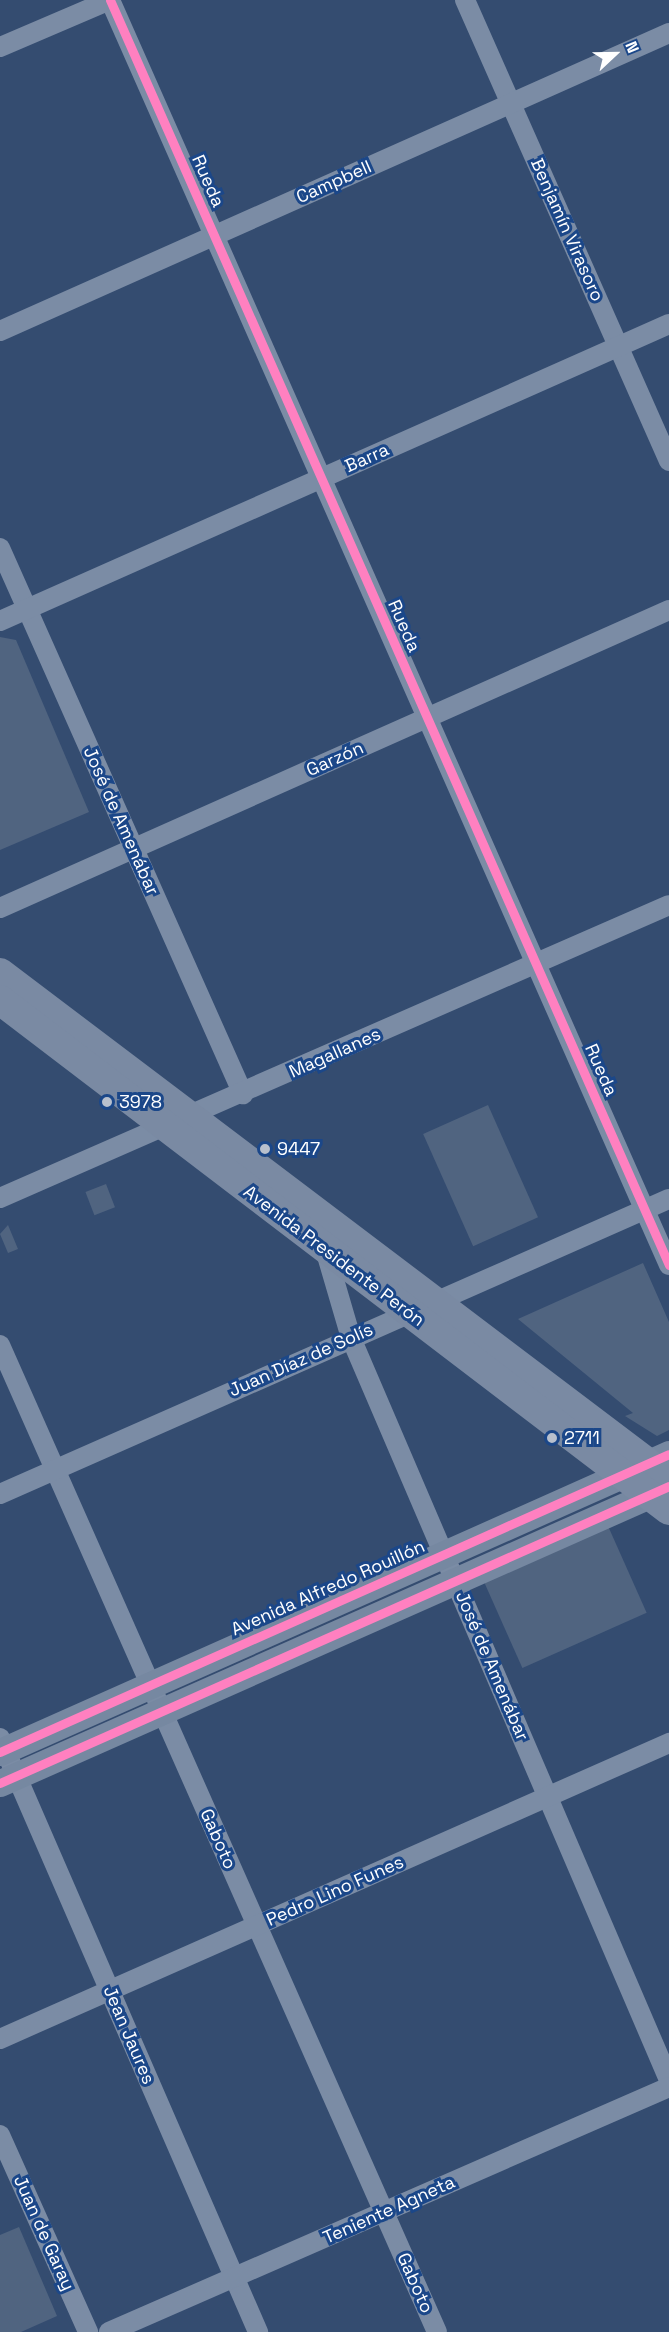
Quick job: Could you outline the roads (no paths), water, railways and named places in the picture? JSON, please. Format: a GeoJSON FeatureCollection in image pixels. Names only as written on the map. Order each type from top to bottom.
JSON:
{"type":"FeatureCollection","features":[{"type":"Feature","properties":{"kind":"main road","name":"Avenida Presidente Perón"},"geometry":{"type":"LineString","coordinates":[[0,973],[325,1249],[422,1307]]}},
{"type":"Feature","properties":{"kind":"main road","name":"Avenida Presidente Perón"},"geometry":{"type":"LineString","coordinates":[[0,1000],[179,1123],[656,1480]]}},
{"type":"Feature","properties":{"kind":"street"},"geometry":{"type":"LineString","coordinates":[[0,47],[110,0]]}},
{"type":"Feature","properties":{"kind":"street","name":"Rueda"},"geometry":{"type":"LineString","coordinates":[[110,0],[669,1265]]}},
{"type":"Feature","properties":{"kind":"street","name":"Benjamín Virasoro"},"geometry":{"type":"LineString","coordinates":[[465,0],[669,461]]}},
{"type":"Feature","properties":{"kind":"street","name":"Campbell"},"geometry":{"type":"LineString","coordinates":[[0,331],[669,33]]}},
{"type":"Feature","properties":{"kind":"street","name":"Barra"},"geometry":{"type":"LineString","coordinates":[[0,621],[669,324]]}},
{"type":"Feature","properties":{"kind":"street","name":"José de Amenábar"},"geometry":{"type":"LineString","coordinates":[[0,548],[243,1094]]}},
{"type":"Feature","properties":{"kind":"street","name":"Garzón"},"geometry":{"type":"LineString","coordinates":[[0,908],[669,610]]}},
{"type":"Feature","properties":{"kind":"street","name":"Magallanes"},"geometry":{"type":"LineString","coordinates":[[0,1198],[179,1123],[669,905]]}},
{"type":"Feature","properties":{"kind":"street","name":"Juan Díaz de Solís"},"geometry":{"type":"LineString","coordinates":[[0,1494],[669,1199]]}},
{"type":"Feature","properties":{"kind":"street","name":"José de Amenábar"},"geometry":{"type":"LineString","coordinates":[[325,1249],[351,1338],[669,2080]]}},
{"type":"Feature","properties":{"kind":"street","name":"Gaboto"},"geometry":{"type":"LineString","coordinates":[[0,1345],[437,2332]]}},
{"type":"Feature","properties":{"kind":"street"},"geometry":{"type":"LineString","coordinates":[[8,1780],[455,1581],[656,1480]]}},
{"type":"Feature","properties":{"kind":"street","name":"Avenida Alfredo Rouillón"},"geometry":{"type":"LineString","coordinates":[[2,1747],[150,1686],[444,1555],[656,1480]]}},
{"type":"Feature","properties":{"kind":"street","name":"Pedro Lino Funes"},"geometry":{"type":"LineString","coordinates":[[0,2039],[669,1743]]}},
{"type":"Feature","properties":{"kind":"street","name":"Jean Jaures"},"geometry":{"type":"LineString","coordinates":[[2,1747],[8,1780],[110,1991],[258,2332]]}},
{"type":"Feature","properties":{"kind":"street","name":"Teniente Agneta"},"geometry":{"type":"LineString","coordinates":[[109,2332],[669,2087]]}},
{"type":"Feature","properties":{"kind":"street","name":"Juan de Garay"},"geometry":{"type":"LineString","coordinates":[[0,2135],[88,2332]]}},
{"type":"Feature","properties":{"kind":"place","name":"3978"},"geometry":{"type":"Point","coordinates":[107,1102]}},
{"type":"Feature","properties":{"kind":"place","name":"9447"},"geometry":{"type":"Point","coordinates":[265,1149]}},
{"type":"Feature","properties":{"kind":"place","name":"2711"},"geometry":{"type":"Point","coordinates":[552,1438]}}]}
